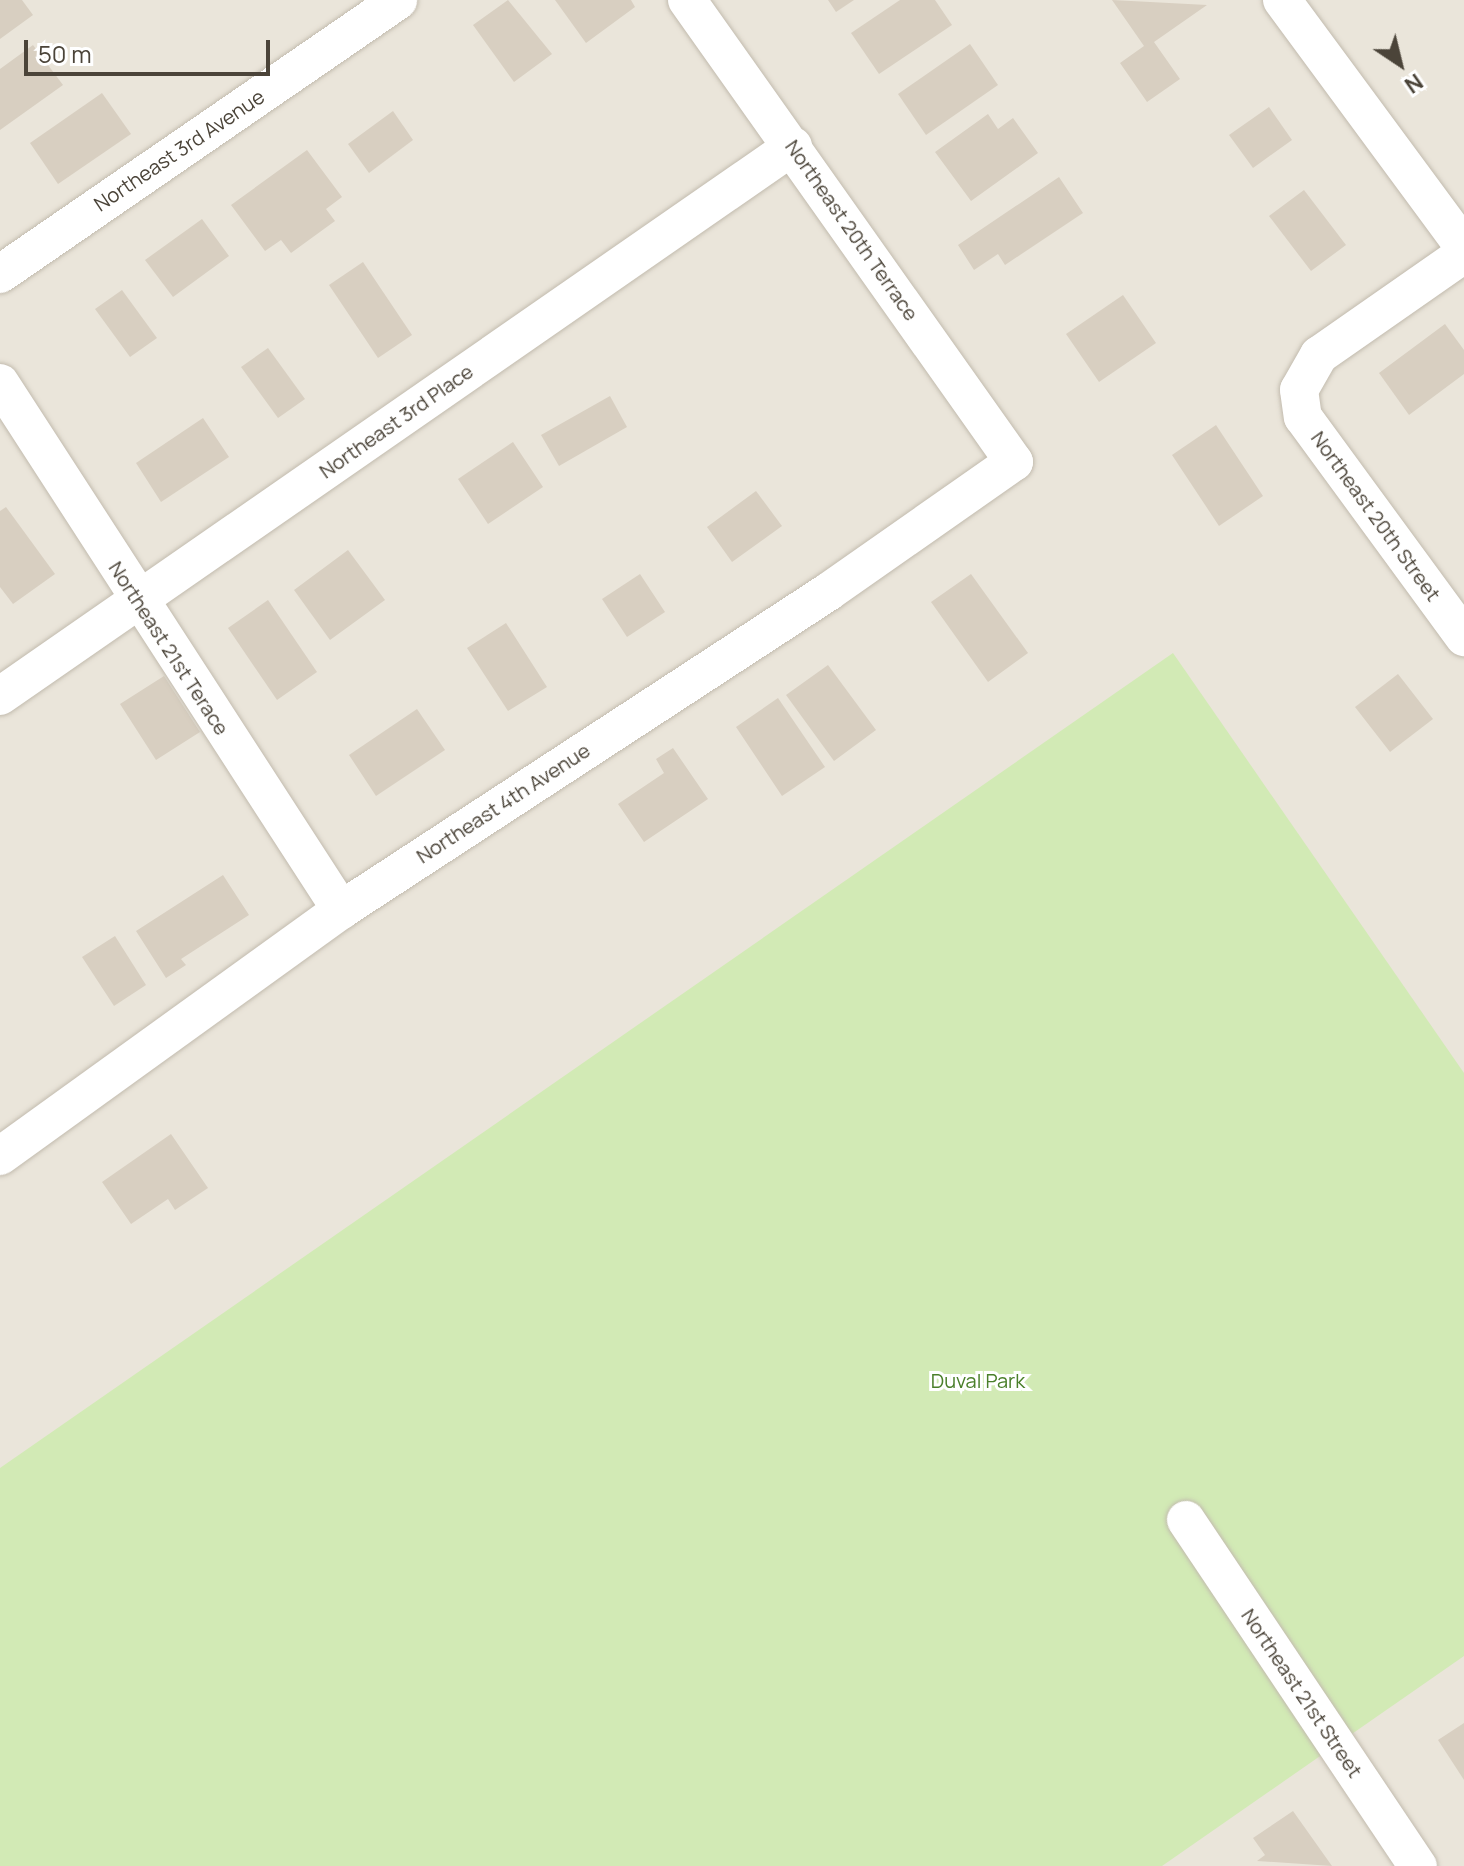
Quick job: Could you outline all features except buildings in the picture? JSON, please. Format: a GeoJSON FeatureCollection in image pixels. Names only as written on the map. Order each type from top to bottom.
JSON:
{"type":"FeatureCollection","features":[{"type":"Feature","properties":{"kind":"street","name":"Northeast 3rd Avenue"},"geometry":{"type":"LineString","coordinates":[[0,274],[398,0]]}},
{"type":"Feature","properties":{"kind":"street","name":"Northeast 20th Terrace"},"geometry":{"type":"LineString","coordinates":[[687,0],[1014,462]]}},
{"type":"Feature","properties":{"kind":"street"},"geometry":{"type":"LineString","coordinates":[[1282,0],[1464,247]]}},
{"type":"Feature","properties":{"kind":"street","name":"Northeast 3rd Place"},"geometry":{"type":"LineString","coordinates":[[0,696],[793,146]]}},
{"type":"Feature","properties":{"kind":"street","name":"Northeast 20th Street"},"geometry":{"type":"LineString","coordinates":[[1464,254],[1319,355],[1299,390],[1303,417],[1464,637]]}},
{"type":"Feature","properties":{"kind":"street","name":"Northeast 21st Terace"},"geometry":{"type":"LineString","coordinates":[[0,383],[137,600],[341,910]]}},
{"type":"Feature","properties":{"kind":"street","name":"Northeast 4th Avenue"},"geometry":{"type":"LineString","coordinates":[[0,1156],[341,910],[1014,462]]}},
{"type":"Feature","properties":{"kind":"street","name":"Northeast 21st Street"},"geometry":{"type":"LineString","coordinates":[[1186,1520],[1418,1866]]}},
{"type":"Feature","properties":{"kind":"shaded area"},"geometry":{"type":"Polygon","coordinates":[[[0,0],[1464,0],[1464,1866],[0,1866],[0,0]]]}},
{"type":"Feature","properties":{"kind":"green space","name":"Duval Park"},"geometry":{"type":"Polygon","coordinates":[[[1173,653],[1464,1073],[1464,1656],[1162,1866],[0,1866],[0,1468],[1173,653]]]}}]}
